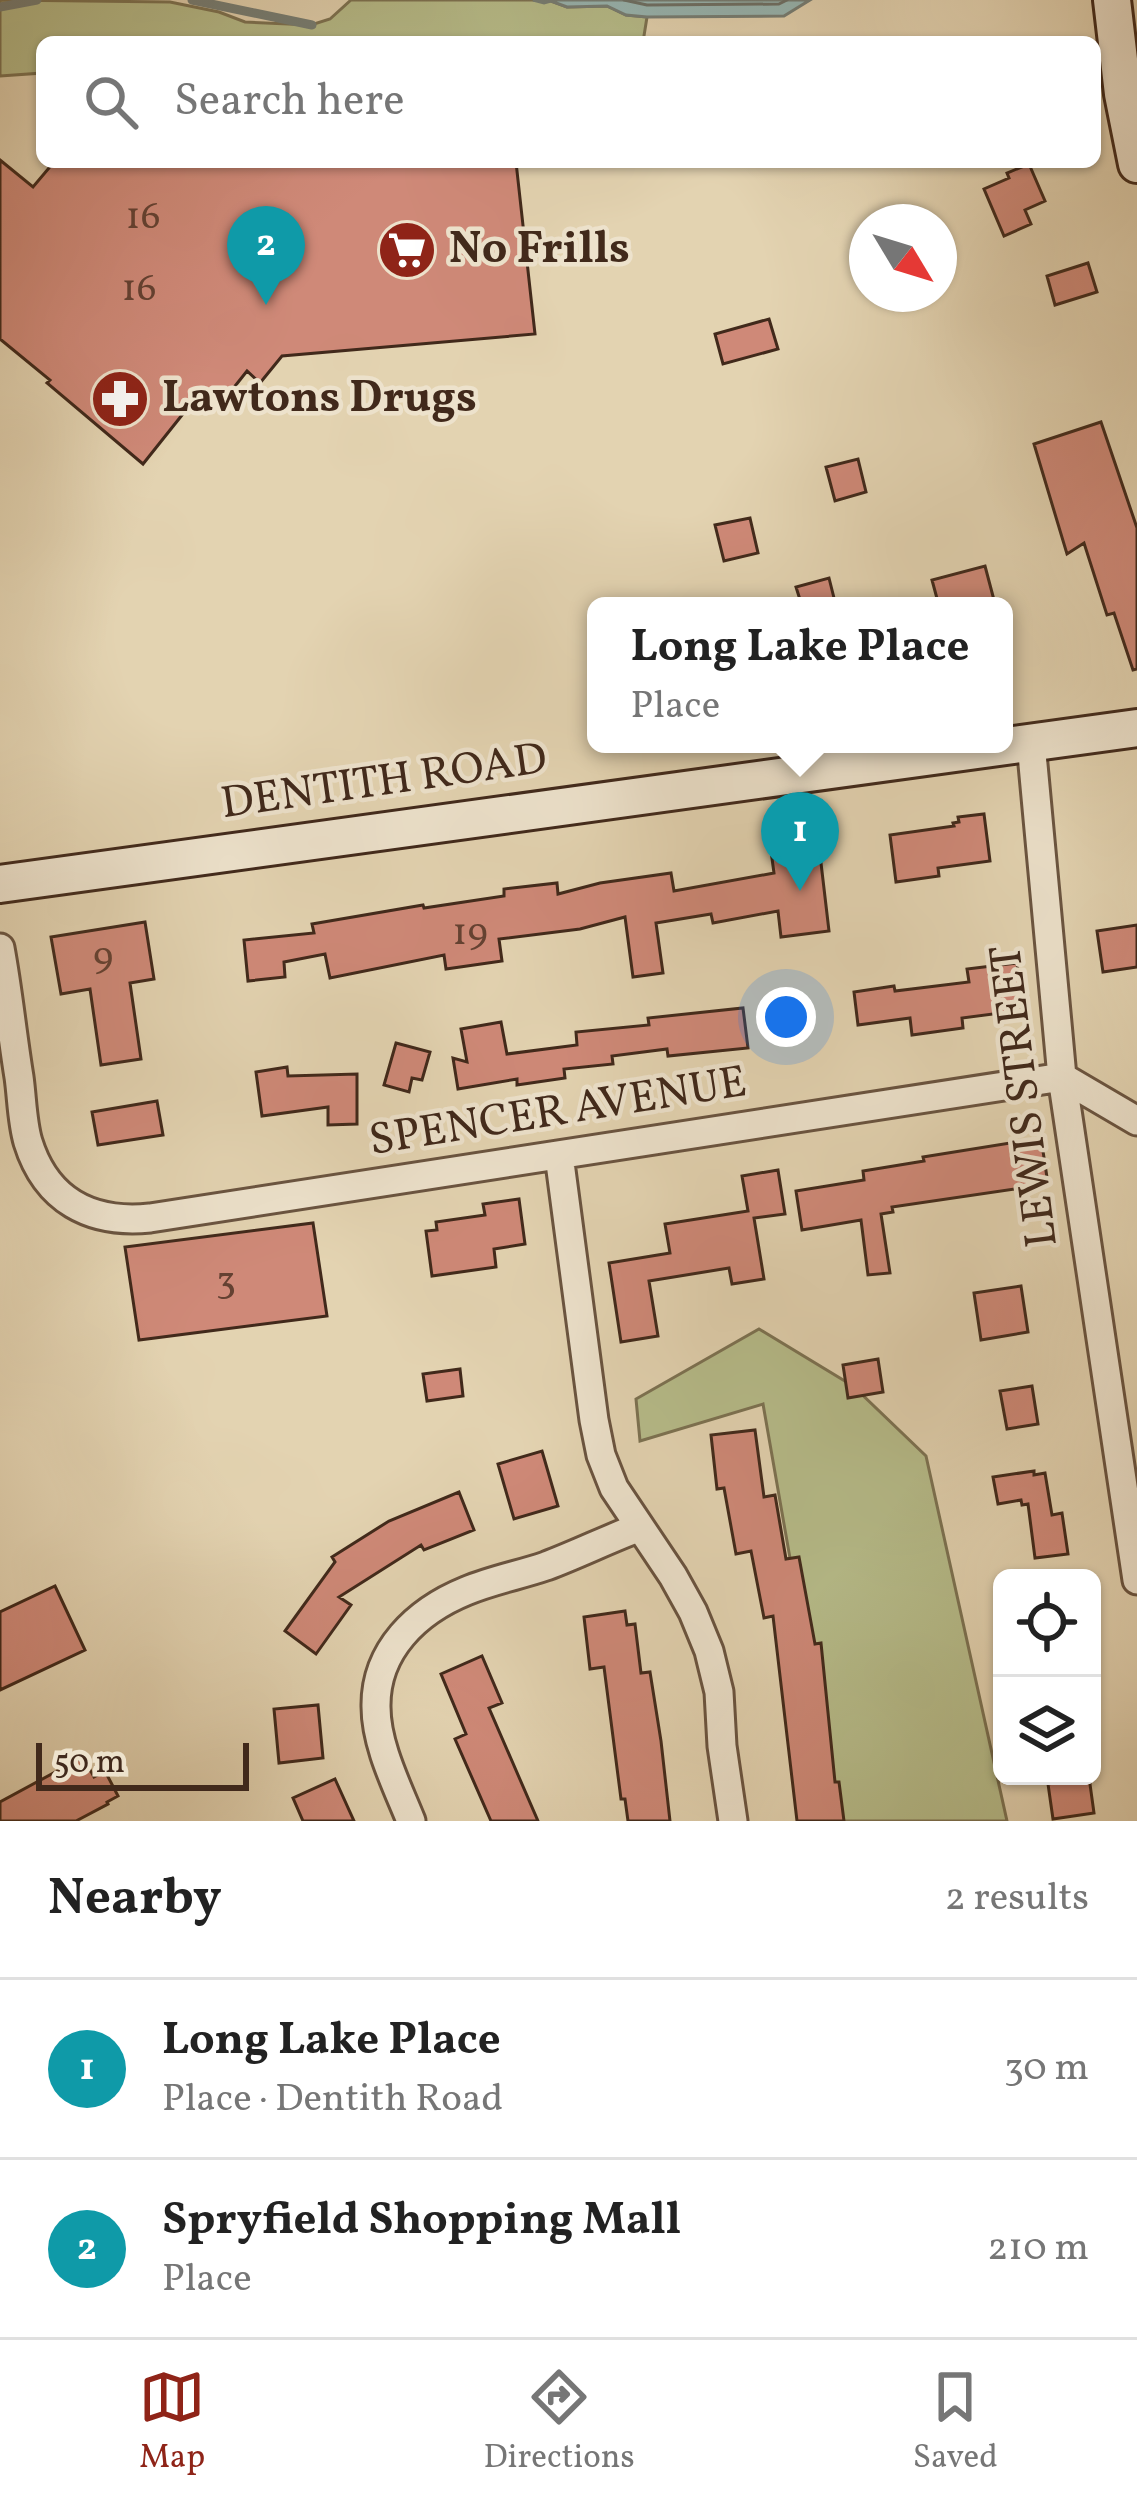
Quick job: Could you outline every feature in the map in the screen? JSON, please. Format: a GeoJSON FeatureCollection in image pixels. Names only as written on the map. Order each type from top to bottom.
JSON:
{"type":"FeatureCollection","features":[{"type":"Feature","properties":{"kind":"main road"},"geometry":{"type":"LineString","coordinates":[[1112,0],[1137,164]]}},
{"type":"Feature","properties":{"kind":"main road","name":"DENTITH ROAD"},"geometry":{"type":"LineString","coordinates":[[1013,745],[1137,728]]}},
{"type":"Feature","properties":{"kind":"main road","name":"DENTITH ROAD"},"geometry":{"type":"LineString","coordinates":[[0,884],[957,753]]}},
{"type":"Feature","properties":{"kind":"street","name":"LEWIS STREET"},"geometry":{"type":"LineString","coordinates":[[1031,743],[1063,1078],[1137,1580]]}},
{"type":"Feature","properties":{"kind":"street","name":"SPENCER AVENUE"},"geometry":{"type":"LineString","coordinates":[[0,948],[28,1140],[44,1179],[57,1193],[90,1212],[114,1218],[138,1220],[1063,1078]]}},
{"type":"Feature","properties":{"kind":"street"},"geometry":{"type":"LineString","coordinates":[[1063,1078],[1137,1121]]}},
{"type":"Feature","properties":{"kind":"street"},"geometry":{"type":"LineString","coordinates":[[559,1155],[601,1455],[614,1488],[686,1600],[709,1651],[719,1692],[733,1821]]}},
{"type":"Feature","properties":{"kind":"street"},"geometry":{"type":"LineString","coordinates":[[411,1821],[382,1741],[375,1703],[385,1660],[403,1632],[462,1592],[565,1559],[640,1527]]}},
{"type":"Feature","properties":{"kind":"green space"},"geometry":{"type":"Polygon","coordinates":[[[0,0],[170,2],[245,22],[311,25],[330,19],[351,0],[551,1],[567,7],[607,6],[626,15],[647,17],[644,36],[36,36],[36,73],[0,76],[0,0]]]}},
{"type":"Feature","properties":{"kind":"green space"},"geometry":{"type":"Polygon","coordinates":[[[759,1329],[853,1386],[926,1456],[993,1758],[993,1785],[999,1785],[1007,1821],[836,1821],[763,1404],[640,1441],[636,1399],[759,1329]]]}},
{"type":"Feature","properties":{"kind":"water"},"geometry":{"type":"Polygon","coordinates":[[[533,0],[810,0],[784,16],[647,17],[626,15],[607,6],[567,7],[533,0]]]}},
{"type":"Feature","properties":{"kind":"building"},"geometry":{"type":"Polygon","coordinates":[[[0,160],[33,187],[49,168],[517,168],[535,334],[282,356],[260,383],[247,371],[220,405],[202,390],[143,464],[0,339],[0,160]]]}},
{"type":"Feature","properties":{"kind":"building"},"geometry":{"type":"Polygon","coordinates":[[[1031,168],[1045,201],[1025,210],[1031,224],[1004,236],[984,189],[1009,178],[1007,173],[1031,168]]]}},
{"type":"Feature","properties":{"kind":"building"},"geometry":{"type":"Polygon","coordinates":[[[1088,263],[1097,292],[1055,305],[1047,276],[1088,263]]]}},
{"type":"Feature","properties":{"kind":"building"},"geometry":{"type":"Polygon","coordinates":[[[769,319],[778,349],[723,364],[715,334],[769,319]]]}},
{"type":"Feature","properties":{"kind":"building"},"geometry":{"type":"Polygon","coordinates":[[[1101,422],[1137,528],[1137,669],[1133,670],[1114,613],[1107,615],[1084,543],[1067,554],[1034,444],[1101,422]]]}},
{"type":"Feature","properties":{"kind":"building"},"geometry":{"type":"Polygon","coordinates":[[[858,459],[866,492],[835,501],[826,467],[858,459]]]}},
{"type":"Feature","properties":{"kind":"building"},"geometry":{"type":"Polygon","coordinates":[[[750,518],[758,553],[724,561],[715,525],[750,518]]]}},
{"type":"Feature","properties":{"kind":"building"},"geometry":{"type":"Polygon","coordinates":[[[985,566],[993,597],[937,597],[932,580],[985,566]]]}},
{"type":"Feature","properties":{"kind":"building"},"geometry":{"type":"Polygon","coordinates":[[[829,578],[834,597],[799,597],[796,587],[829,578]]]}},
{"type":"Feature","properties":{"kind":"building"},"geometry":{"type":"Polygon","coordinates":[[[984,814],[990,861],[938,868],[939,876],[896,882],[890,835],[954,826],[958,817],[984,814]]]}},
{"type":"Feature","properties":{"kind":"building"},"geometry":{"type":"Polygon","coordinates":[[[819,846],[829,931],[781,937],[778,911],[713,923],[711,914],[656,923],[663,973],[633,977],[625,917],[580,929],[499,939],[502,961],[446,969],[444,955],[330,978],[325,954],[284,962],[285,977],[248,981],[244,940],[314,933],[312,924],[504,896],[504,889],[557,883],[558,894],[671,873],[674,891],[774,873],[771,851],[819,846]]]}},
{"type":"Feature","properties":{"kind":"building"},"geometry":{"type":"Polygon","coordinates":[[[145,922],[154,979],[130,983],[141,1059],[101,1065],[90,989],[61,994],[51,937],[145,922]]]}},
{"type":"Feature","properties":{"kind":"building"},"geometry":{"type":"Polygon","coordinates":[[[1137,925],[1137,967],[1103,972],[1097,931],[1137,925]]]}},
{"type":"Feature","properties":{"kind":"building"},"geometry":{"type":"Polygon","coordinates":[[[1017,963],[1023,1010],[962,1018],[963,1028],[912,1035],[910,1018],[858,1025],[854,992],[969,982],[967,969],[1017,963]]]}},
{"type":"Feature","properties":{"kind":"building"},"geometry":{"type":"Polygon","coordinates":[[[743,1008],[748,1048],[668,1056],[667,1049],[612,1056],[613,1064],[564,1069],[565,1078],[517,1085],[517,1079],[458,1089],[453,1058],[467,1062],[461,1029],[501,1022],[507,1054],[577,1045],[576,1032],[649,1025],[648,1018],[743,1008]]]}},
{"type":"Feature","properties":{"kind":"building"},"geometry":{"type":"Polygon","coordinates":[[[396,1043],[430,1052],[422,1080],[412,1078],[409,1092],[384,1085],[396,1043]]]}},
{"type":"Feature","properties":{"kind":"building"},"geometry":{"type":"Polygon","coordinates":[[[287,1067],[288,1076],[357,1074],[357,1124],[328,1125],[328,1107],[262,1116],[256,1072],[287,1067]]]}},
{"type":"Feature","properties":{"kind":"building"},"geometry":{"type":"Polygon","coordinates":[[[157,1101],[163,1135],[98,1145],[92,1112],[157,1101]]]}},
{"type":"Feature","properties":{"kind":"building"},"geometry":{"type":"Polygon","coordinates":[[[1041,1138],[1048,1184],[892,1207],[893,1212],[881,1214],[890,1273],[868,1275],[861,1220],[802,1230],[796,1191],[864,1180],[863,1171],[924,1161],[923,1157],[1041,1138]]]}},
{"type":"Feature","properties":{"kind":"building"},"geometry":{"type":"Polygon","coordinates":[[[778,1170],[785,1214],[754,1218],[764,1279],[732,1284],[729,1268],[649,1281],[658,1336],[621,1342],[609,1263],[670,1253],[665,1224],[748,1211],[742,1176],[778,1170]]]}},
{"type":"Feature","properties":{"kind":"building"},"geometry":{"type":"Polygon","coordinates":[[[519,1199],[525,1244],[494,1249],[496,1267],[432,1276],[426,1231],[437,1230],[436,1222],[485,1215],[483,1204],[519,1199]]]}},
{"type":"Feature","properties":{"kind":"building"},"geometry":{"type":"Polygon","coordinates":[[[313,1223],[327,1316],[139,1340],[125,1247],[313,1223]]]}},
{"type":"Feature","properties":{"kind":"building"},"geometry":{"type":"Polygon","coordinates":[[[1021,1286],[1028,1332],[981,1340],[974,1293],[1021,1286]]]}},
{"type":"Feature","properties":{"kind":"building"},"geometry":{"type":"Polygon","coordinates":[[[878,1359],[883,1392],[848,1398],[843,1365],[878,1359]]]}},
{"type":"Feature","properties":{"kind":"building"},"geometry":{"type":"Polygon","coordinates":[[[460,1369],[463,1396],[427,1401],[423,1374],[460,1369]]]}},
{"type":"Feature","properties":{"kind":"building"},"geometry":{"type":"Polygon","coordinates":[[[1032,1386],[1038,1424],[1007,1429],[1000,1391],[1032,1386]]]}},
{"type":"Feature","properties":{"kind":"building"},"geometry":{"type":"Polygon","coordinates":[[[755,1430],[764,1497],[775,1495],[786,1559],[799,1557],[815,1644],[821,1643],[835,1782],[839,1782],[844,1821],[797,1821],[773,1616],[764,1618],[751,1551],[736,1554],[724,1488],[717,1489],[711,1435],[755,1430]]]}},
{"type":"Feature","properties":{"kind":"building"},"geometry":{"type":"Polygon","coordinates":[[[542,1451],[558,1506],[514,1519],[498,1464],[542,1451]]]}},
{"type":"Feature","properties":{"kind":"building"},"geometry":{"type":"Polygon","coordinates":[[[1034,1471],[1034,1475],[1045,1473],[1052,1515],[1062,1513],[1068,1554],[1035,1558],[1028,1504],[1022,1505],[1021,1500],[998,1504],[993,1477],[1034,1471]]]}},
{"type":"Feature","properties":{"kind":"building"},"geometry":{"type":"Polygon","coordinates":[[[459,1492],[474,1530],[424,1550],[421,1545],[339,1597],[351,1605],[316,1654],[285,1631],[335,1562],[332,1557],[389,1521],[459,1492]]]}},
{"type":"Feature","properties":{"kind":"building"},"geometry":{"type":"Polygon","coordinates":[[[55,1586],[85,1650],[0,1690],[0,1612],[55,1586]]]}},
{"type":"Feature","properties":{"kind":"building"},"geometry":{"type":"Polygon","coordinates":[[[625,1611],[627,1625],[635,1624],[641,1673],[650,1672],[670,1821],[628,1821],[604,1667],[590,1669],[584,1617],[625,1611]]]}},
{"type":"Feature","properties":{"kind":"building"},"geometry":{"type":"Polygon","coordinates":[[[482,1656],[502,1703],[489,1708],[538,1821],[491,1821],[455,1739],[466,1734],[441,1674],[482,1656]]]}},
{"type":"Feature","properties":{"kind":"building"},"geometry":{"type":"Polygon","coordinates":[[[318,1705],[323,1758],[279,1763],[274,1709],[318,1705]]]}},
{"type":"Feature","properties":{"kind":"building"},"geometry":{"type":"Polygon","coordinates":[[[83,1757],[94,1777],[105,1771],[118,1796],[108,1804],[76,1821],[0,1821],[0,1802],[83,1757]]]}},
{"type":"Feature","properties":{"kind":"building"},"geometry":{"type":"Polygon","coordinates":[[[335,1779],[354,1821],[303,1821],[293,1798],[335,1779]]]}},
{"type":"Feature","properties":{"kind":"building"},"geometry":{"type":"Polygon","coordinates":[[[1048,1785],[1090,1785],[1094,1813],[1053,1819],[1048,1785]]]}},
{"type":"Feature","properties":{"kind":"waterway"},"geometry":{"type":"LineString","coordinates":[[0,7],[37,0]]}},
{"type":"Feature","properties":{"kind":"waterway"},"geometry":{"type":"LineString","coordinates":[[192,0],[312,25]]}},
{"type":"Feature","properties":{"kind":"place","name":"No Frills"},"geometry":{"type":"Point","coordinates":[407,250]}},
{"type":"Feature","properties":{"kind":"place","name":"Spryfield Shopping Mall"},"geometry":{"type":"Point","coordinates":[266,305]}},
{"type":"Feature","properties":{"kind":"place","name":"Lawtons Drugs"},"geometry":{"type":"Point","coordinates":[120,399]}},
{"type":"Feature","properties":{"kind":"place","name":"Long Lake Place"},"geometry":{"type":"Point","coordinates":[800,891]}}]}
